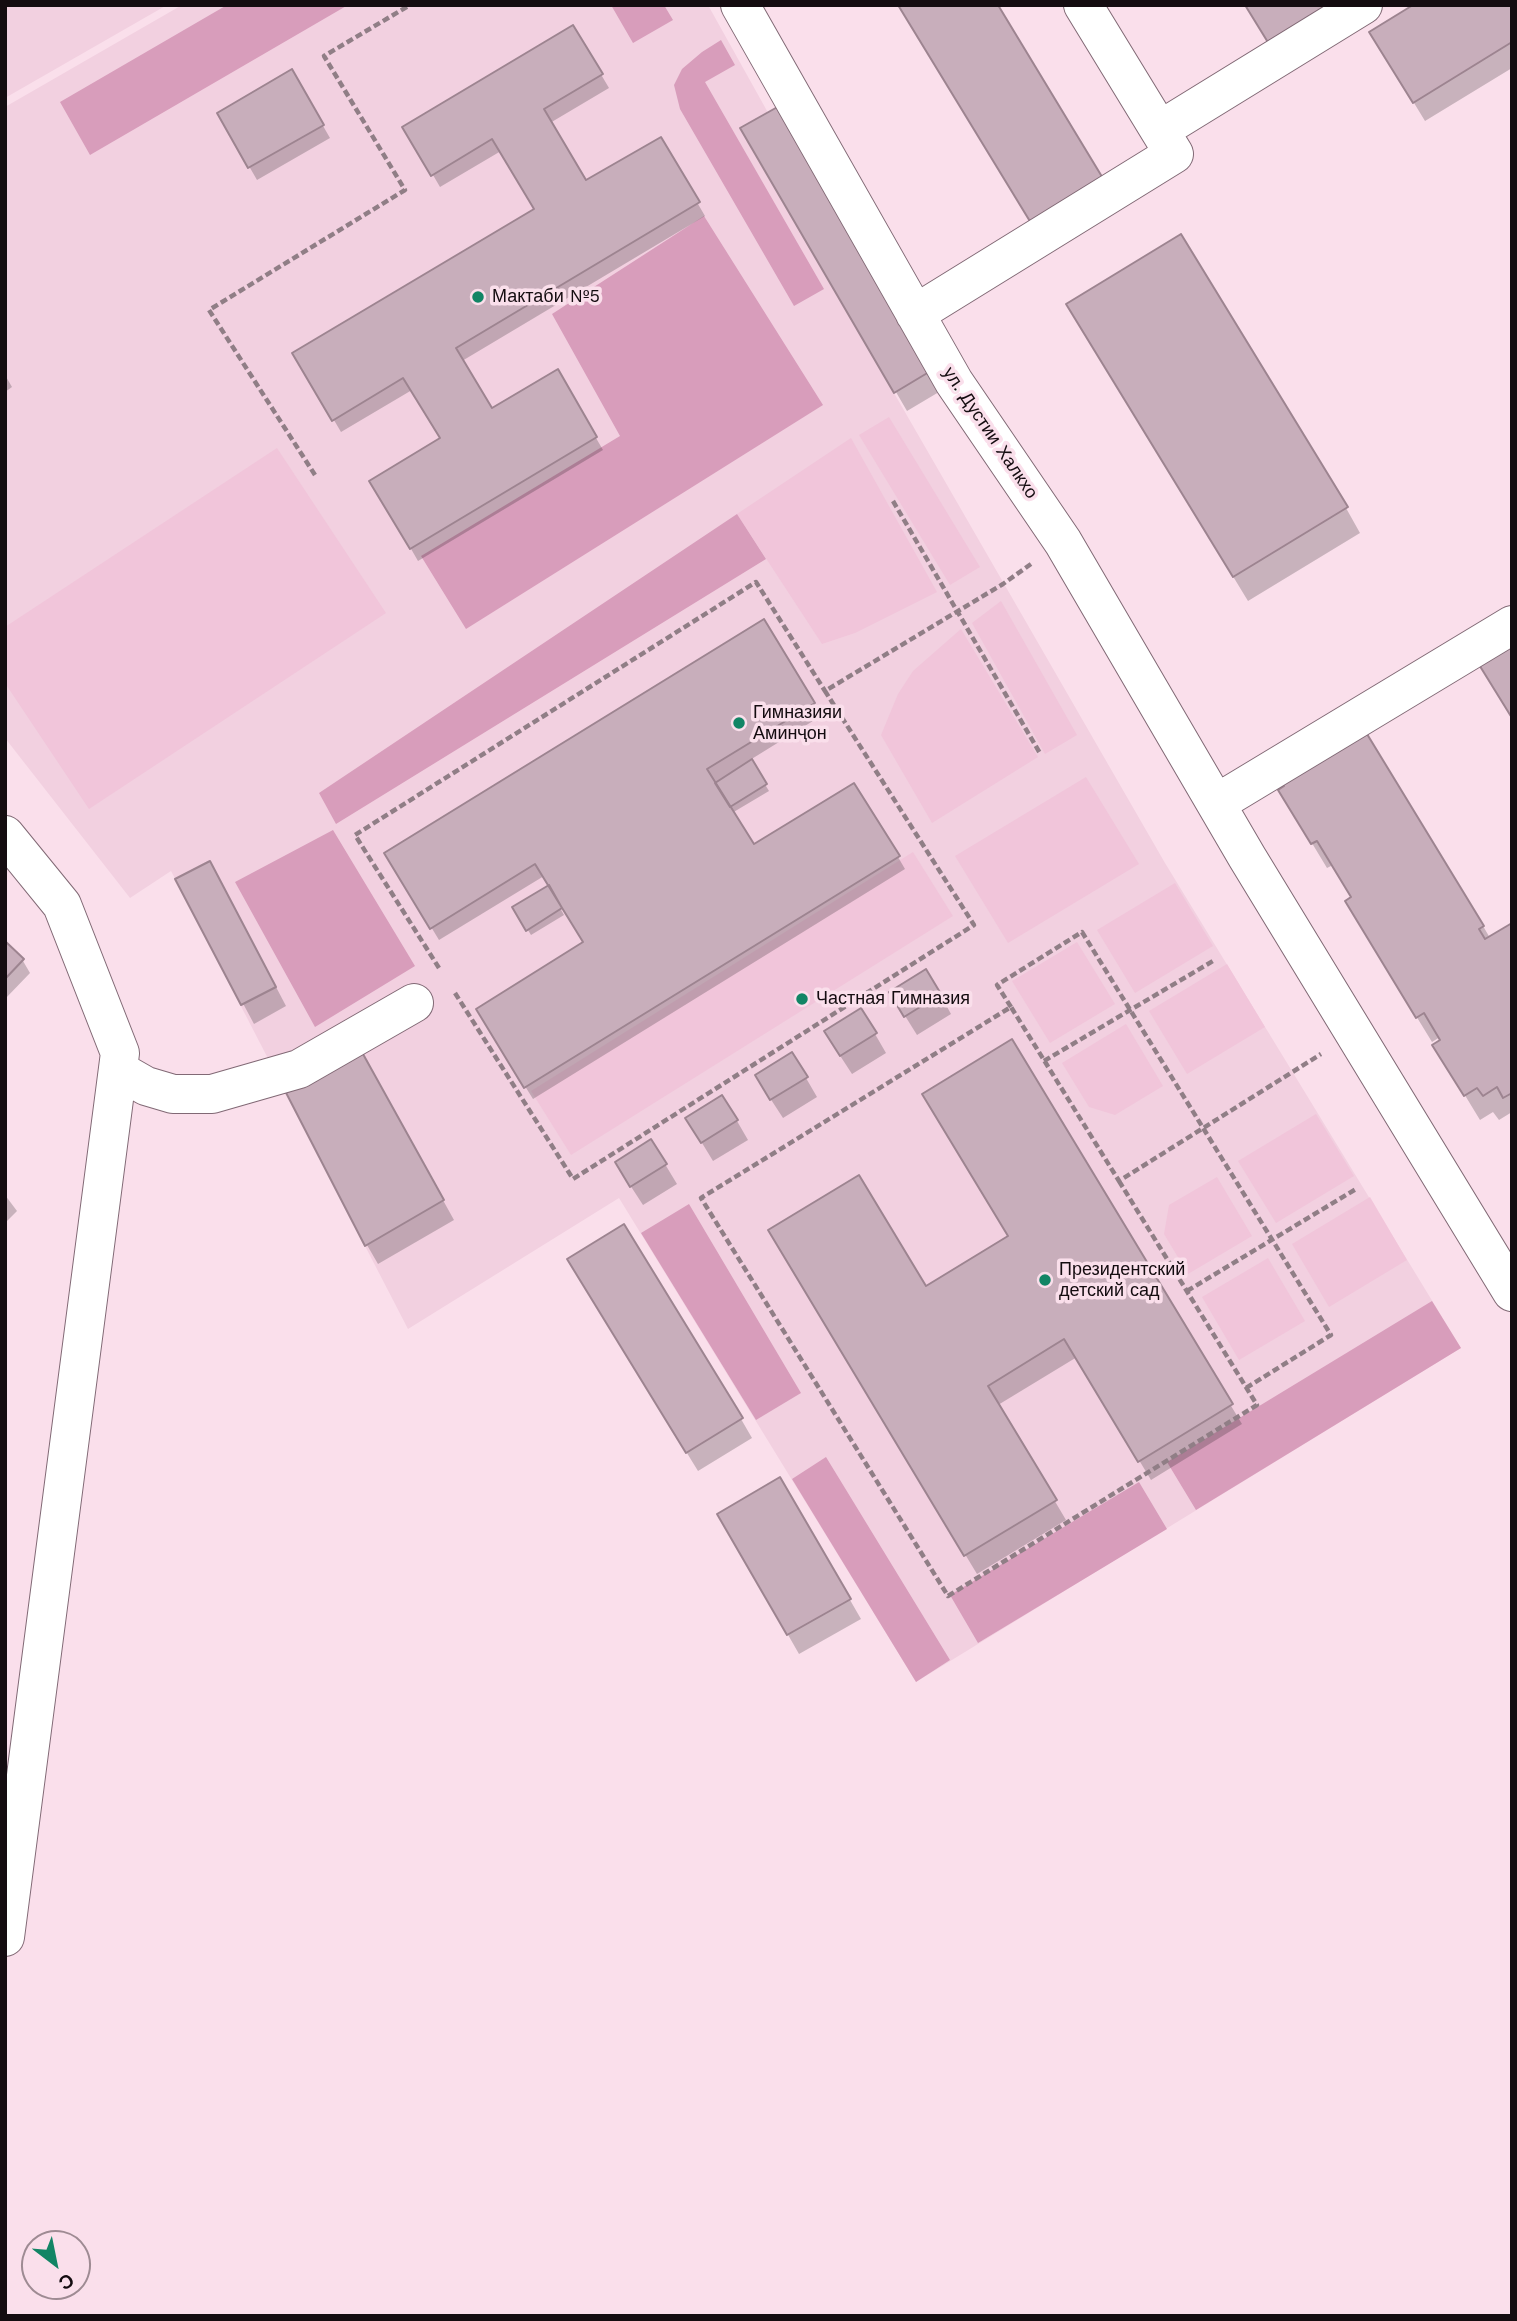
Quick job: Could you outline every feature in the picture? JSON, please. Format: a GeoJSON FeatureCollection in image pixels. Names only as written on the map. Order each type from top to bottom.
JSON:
{"type":"FeatureCollection","features":[{"type":"Feature","properties":{"kind":"street","name":"ул. Дустии Халкхо"},"geometry":{"type":"LineString","coordinates":[[740,5],[954,382],[1063,542],[1247,857],[1512,1292]]}},
{"type":"Feature","properties":{"kind":"street"},"geometry":{"type":"LineString","coordinates":[[1083,5],[1167,142]]}},
{"type":"Feature","properties":{"kind":"street"},"geometry":{"type":"LineString","coordinates":[[915,314],[1363,5]]}},
{"type":"Feature","properties":{"kind":"street"},"geometry":{"type":"LineString","coordinates":[[1217,803],[1512,625]]}},
{"type":"Feature","properties":{"kind":"street"},"geometry":{"type":"LineString","coordinates":[[5,835],[62,905],[120,1053],[5,1937]]}},
{"type":"Feature","properties":{"kind":"street"},"geometry":{"type":"LineString","coordinates":[[118,1070],[146,1086],[173,1094],[212,1094],[299,1069],[414,1003]]}},
{"type":"Feature","properties":{"kind":"path"},"geometry":{"type":"LineString","coordinates":[[315,475],[209,310],[405,190],[324,56],[410,5]]}},
{"type":"Feature","properties":{"kind":"path"},"geometry":{"type":"LineString","coordinates":[[893,501],[1041,755]]}},
{"type":"Feature","properties":{"kind":"path"},"geometry":{"type":"LineString","coordinates":[[825,691],[1003,584],[1063,542]]}},
{"type":"Feature","properties":{"kind":"path"},"geometry":{"type":"LineString","coordinates":[[442,972],[355,835],[756,582],[974,925],[573,1179],[449,984]]}},
{"type":"Feature","properties":{"kind":"path"},"geometry":{"type":"LineString","coordinates":[[1011,1007],[701,1198],[948,1596],[1256,1405],[1119,1181],[1044,1061],[1011,1007],[997,985],[1082,932],[1331,1335],[1246,1388]]}},
{"type":"Feature","properties":{"kind":"path"},"geometry":{"type":"LineString","coordinates":[[1044,1061],[1213,961]]}},
{"type":"Feature","properties":{"kind":"path"},"geometry":{"type":"LineString","coordinates":[[1119,1181],[1293,1072]]}},
{"type":"Feature","properties":{"kind":"path"},"geometry":{"type":"LineString","coordinates":[[1186,1292],[1356,1189]]}},
{"type":"Feature","properties":{"kind":"shaded area"},"geometry":{"type":"Polygon","coordinates":[[[5,5],[167,5],[5,98],[5,5]]]}},
{"type":"Feature","properties":{"kind":"shaded area"},"geometry":{"type":"Polygon","coordinates":[[[182,5],[708,5],[917,380],[894,393],[1165,863],[1461,1348],[916,1682],[619,1198],[408,1329],[171,871],[130,898],[5,738],[5,107],[182,5]]]}},
{"type":"Feature","properties":{"kind":"shaded area"},"geometry":{"type":"Polygon","coordinates":[[[227,5],[348,5],[90,155],[60,102],[227,5]]]}},
{"type":"Feature","properties":{"kind":"shaded area"},"geometry":{"type":"Polygon","coordinates":[[[611,5],[664,5],[673,20],[633,43],[611,5]]]}},
{"type":"Feature","properties":{"kind":"shaded area"},"geometry":{"type":"Polygon","coordinates":[[[721,40],[735,65],[705,82],[824,289],[794,306],[680,109],[674,85],[682,69],[721,40]]]}},
{"type":"Feature","properties":{"kind":"shaded area"},"geometry":{"type":"Polygon","coordinates":[[[704,216],[823,405],[466,629],[421,556],[620,436],[552,314],[704,216]]]}},
{"type":"Feature","properties":{"kind":"shaded area"},"geometry":{"type":"Polygon","coordinates":[[[889,417],[980,567],[950,585],[859,435],[889,417]]]}},
{"type":"Feature","properties":{"kind":"shaded area"},"geometry":{"type":"Polygon","coordinates":[[[851,438],[937,592],[855,633],[822,644],[737,514],[851,438]]]}},
{"type":"Feature","properties":{"kind":"shaded area"},"geometry":{"type":"Polygon","coordinates":[[[277,448],[386,613],[89,809],[5,683],[5,627],[277,448]]]}},
{"type":"Feature","properties":{"kind":"shaded area"},"geometry":{"type":"Polygon","coordinates":[[[737,514],[766,559],[336,824],[319,793],[737,514]]]}},
{"type":"Feature","properties":{"kind":"shaded area"},"geometry":{"type":"Polygon","coordinates":[[[1001,601],[1077,735],[1045,754],[972,623],[1001,601]]]}},
{"type":"Feature","properties":{"kind":"shaded area"},"geometry":{"type":"Polygon","coordinates":[[[961,629],[1038,757],[932,823],[881,735],[898,694],[913,671],[961,629]]]}},
{"type":"Feature","properties":{"kind":"shaded area"},"geometry":{"type":"Polygon","coordinates":[[[1086,777],[1139,864],[1008,943],[955,856],[1086,777]]]}},
{"type":"Feature","properties":{"kind":"shaded area"},"geometry":{"type":"Polygon","coordinates":[[[333,830],[415,966],[315,1027],[235,882],[333,830]]]}},
{"type":"Feature","properties":{"kind":"shaded area"},"geometry":{"type":"Polygon","coordinates":[[[913,852],[953,916],[571,1155],[531,1091],[913,852]]]}},
{"type":"Feature","properties":{"kind":"shaded area"},"geometry":{"type":"Polygon","coordinates":[[[1175,883],[1213,946],[1135,993],[1097,930],[1175,883]]]}},
{"type":"Feature","properties":{"kind":"shaded area"},"geometry":{"type":"Polygon","coordinates":[[[1077,942],[1115,1004],[1050,1043],[1012,981],[1077,942]]]}},
{"type":"Feature","properties":{"kind":"shaded area"},"geometry":{"type":"Polygon","coordinates":[[[1227,964],[1265,1027],[1187,1074],[1149,1011],[1227,964]]]}},
{"type":"Feature","properties":{"kind":"shaded area"},"geometry":{"type":"Polygon","coordinates":[[[1126,1024],[1163,1086],[1115,1115],[1089,1107],[1062,1063],[1126,1024]]]}},
{"type":"Feature","properties":{"kind":"shaded area"},"geometry":{"type":"Polygon","coordinates":[[[1316,1114],[1354,1176],[1276,1223],[1238,1161],[1316,1114]]]}},
{"type":"Feature","properties":{"kind":"shaded area"},"geometry":{"type":"Polygon","coordinates":[[[1217,1177],[1252,1236],[1188,1274],[1164,1234],[1169,1205],[1217,1177]]]}},
{"type":"Feature","properties":{"kind":"shaded area"},"geometry":{"type":"Polygon","coordinates":[[[1370,1197],[1407,1260],[1329,1307],[1292,1244],[1370,1197]]]}},
{"type":"Feature","properties":{"kind":"shaded area"},"geometry":{"type":"Polygon","coordinates":[[[689,1204],[801,1393],[756,1420],[641,1233],[689,1204]]]}},
{"type":"Feature","properties":{"kind":"shaded area"},"geometry":{"type":"Polygon","coordinates":[[[1268,1258],[1305,1321],[1239,1360],[1202,1297],[1268,1258]]]}},
{"type":"Feature","properties":{"kind":"shaded area"},"geometry":{"type":"Polygon","coordinates":[[[1432,1301],[1461,1348],[1196,1510],[1167,1462],[1432,1301]]]}},
{"type":"Feature","properties":{"kind":"shaded area"},"geometry":{"type":"Polygon","coordinates":[[[826,1457],[950,1660],[916,1682],[792,1479],[826,1457]]]}},
{"type":"Feature","properties":{"kind":"shaded area"},"geometry":{"type":"Polygon","coordinates":[[[1139,1482],[1167,1529],[978,1643],[950,1595],[1139,1482]]]}},
{"type":"Feature","properties":{"kind":"building"},"geometry":{"type":"Polygon","coordinates":[[[898,5],[998,5],[1104,180],[1031,223],[898,5]]]}},
{"type":"Feature","properties":{"kind":"building"},"geometry":{"type":"Polygon","coordinates":[[[1245,5],[1332,5],[1269,44],[1245,5]]]}},
{"type":"Feature","properties":{"kind":"building"},"geometry":{"type":"Polygon","coordinates":[[[1413,5],[1512,5],[1512,42],[1413,103],[1369,32],[1413,5]]]}},
{"type":"Feature","properties":{"kind":"building"},"geometry":{"type":"Polygon","coordinates":[[[573,25],[603,74],[544,109],[586,180],[661,137],[700,202],[456,348],[492,408],[558,369],[597,437],[410,549],[369,481],[440,438],[403,378],[332,421],[292,353],[534,209],[492,139],[431,176],[402,127],[573,25]]]}},
{"type":"Feature","properties":{"kind":"building"},"geometry":{"type":"Polygon","coordinates":[[[292,69],[324,125],[248,168],[217,113],[292,69]]]}},
{"type":"Feature","properties":{"kind":"building"},"geometry":{"type":"Polygon","coordinates":[[[781,105],[934,369],[894,393],[740,128],[781,105]]]}},
{"type":"Feature","properties":{"kind":"building"},"geometry":{"type":"Polygon","coordinates":[[[1181,234],[1348,507],[1233,577],[1066,304],[1181,234]]]}},
{"type":"Feature","properties":{"kind":"building"},"geometry":{"type":"Polygon","coordinates":[[[764,619],[815,703],[707,769],[754,844],[854,783],[900,856],[524,1088],[476,1009],[583,942],[535,864],[430,929],[384,853],[764,619]]]}},
{"type":"Feature","properties":{"kind":"building"},"geometry":{"type":"Polygon","coordinates":[[[1512,643],[1512,718],[1478,663],[1512,643]]]}},
{"type":"Feature","properties":{"kind":"building"},"geometry":{"type":"Polygon","coordinates":[[[1367,734],[1484,926],[1479,929],[1485,939],[1512,923],[1512,1093],[1503,1098],[1497,1087],[1483,1096],[1477,1088],[1464,1096],[1432,1045],[1440,1040],[1424,1013],[1416,1018],[1345,901],[1351,897],[1317,841],[1311,844],[1278,790],[1284,786],[1280,779],[1367,734]]]}},
{"type":"Feature","properties":{"kind":"building"},"geometry":{"type":"Polygon","coordinates":[[[752,759],[767,784],[730,807],[715,783],[752,759]]]}},
{"type":"Feature","properties":{"kind":"building"},"geometry":{"type":"Polygon","coordinates":[[[210,861],[276,987],[241,1005],[175,879],[210,861]]]}},
{"type":"Feature","properties":{"kind":"building"},"geometry":{"type":"Polygon","coordinates":[[[549,885],[562,908],[526,931],[512,907],[549,885]]]}},
{"type":"Feature","properties":{"kind":"building"},"geometry":{"type":"Polygon","coordinates":[[[5,941],[24,959],[5,979],[5,941]]]}},
{"type":"Feature","properties":{"kind":"building"},"geometry":{"type":"Polygon","coordinates":[[[926,969],[941,994],[904,1017],[889,992],[926,969]]]}},
{"type":"Feature","properties":{"kind":"building"},"geometry":{"type":"Polygon","coordinates":[[[861,1008],[877,1033],[840,1056],[824,1031],[861,1008]]]}},
{"type":"Feature","properties":{"kind":"building"},"geometry":{"type":"Polygon","coordinates":[[[1012,1039],[1233,1404],[1138,1462],[1064,1339],[988,1386],[1057,1500],[964,1556],[768,1230],[859,1175],[926,1286],[1008,1236],[922,1094],[1012,1039]]]}},
{"type":"Feature","properties":{"kind":"building"},"geometry":{"type":"Polygon","coordinates":[[[358,1045],[444,1200],[365,1246],[281,1083],[358,1045]]]}},
{"type":"Feature","properties":{"kind":"building"},"geometry":{"type":"Polygon","coordinates":[[[792,1052],[808,1077],[770,1100],[755,1075],[792,1052]]]}},
{"type":"Feature","properties":{"kind":"building"},"geometry":{"type":"Polygon","coordinates":[[[722,1095],[738,1120],[701,1143],[685,1118],[722,1095]]]}},
{"type":"Feature","properties":{"kind":"building"},"geometry":{"type":"Polygon","coordinates":[[[651,1139],[667,1164],[630,1187],[615,1162],[651,1139]]]}},
{"type":"Feature","properties":{"kind":"building"},"geometry":{"type":"Polygon","coordinates":[[[624,1224],[743,1418],[686,1453],[567,1259],[624,1224]]]}},
{"type":"Feature","properties":{"kind":"building"},"geometry":{"type":"Polygon","coordinates":[[[780,1477],[851,1599],[787,1635],[717,1514],[780,1477]]]}},
{"type":"Feature","properties":{"kind":"place","name":"Мактаби №5"},"geometry":{"type":"Point","coordinates":[478,297]}},
{"type":"Feature","properties":{"kind":"place","name":"Гимназияи Аминҷон"},"geometry":{"type":"Point","coordinates":[739,723]}},
{"type":"Feature","properties":{"kind":"place","name":"Частная Гимназия"},"geometry":{"type":"Point","coordinates":[802,999]}},
{"type":"Feature","properties":{"kind":"place","name":"Президентский детский сад"},"geometry":{"type":"Point","coordinates":[1045,1280]}}]}
